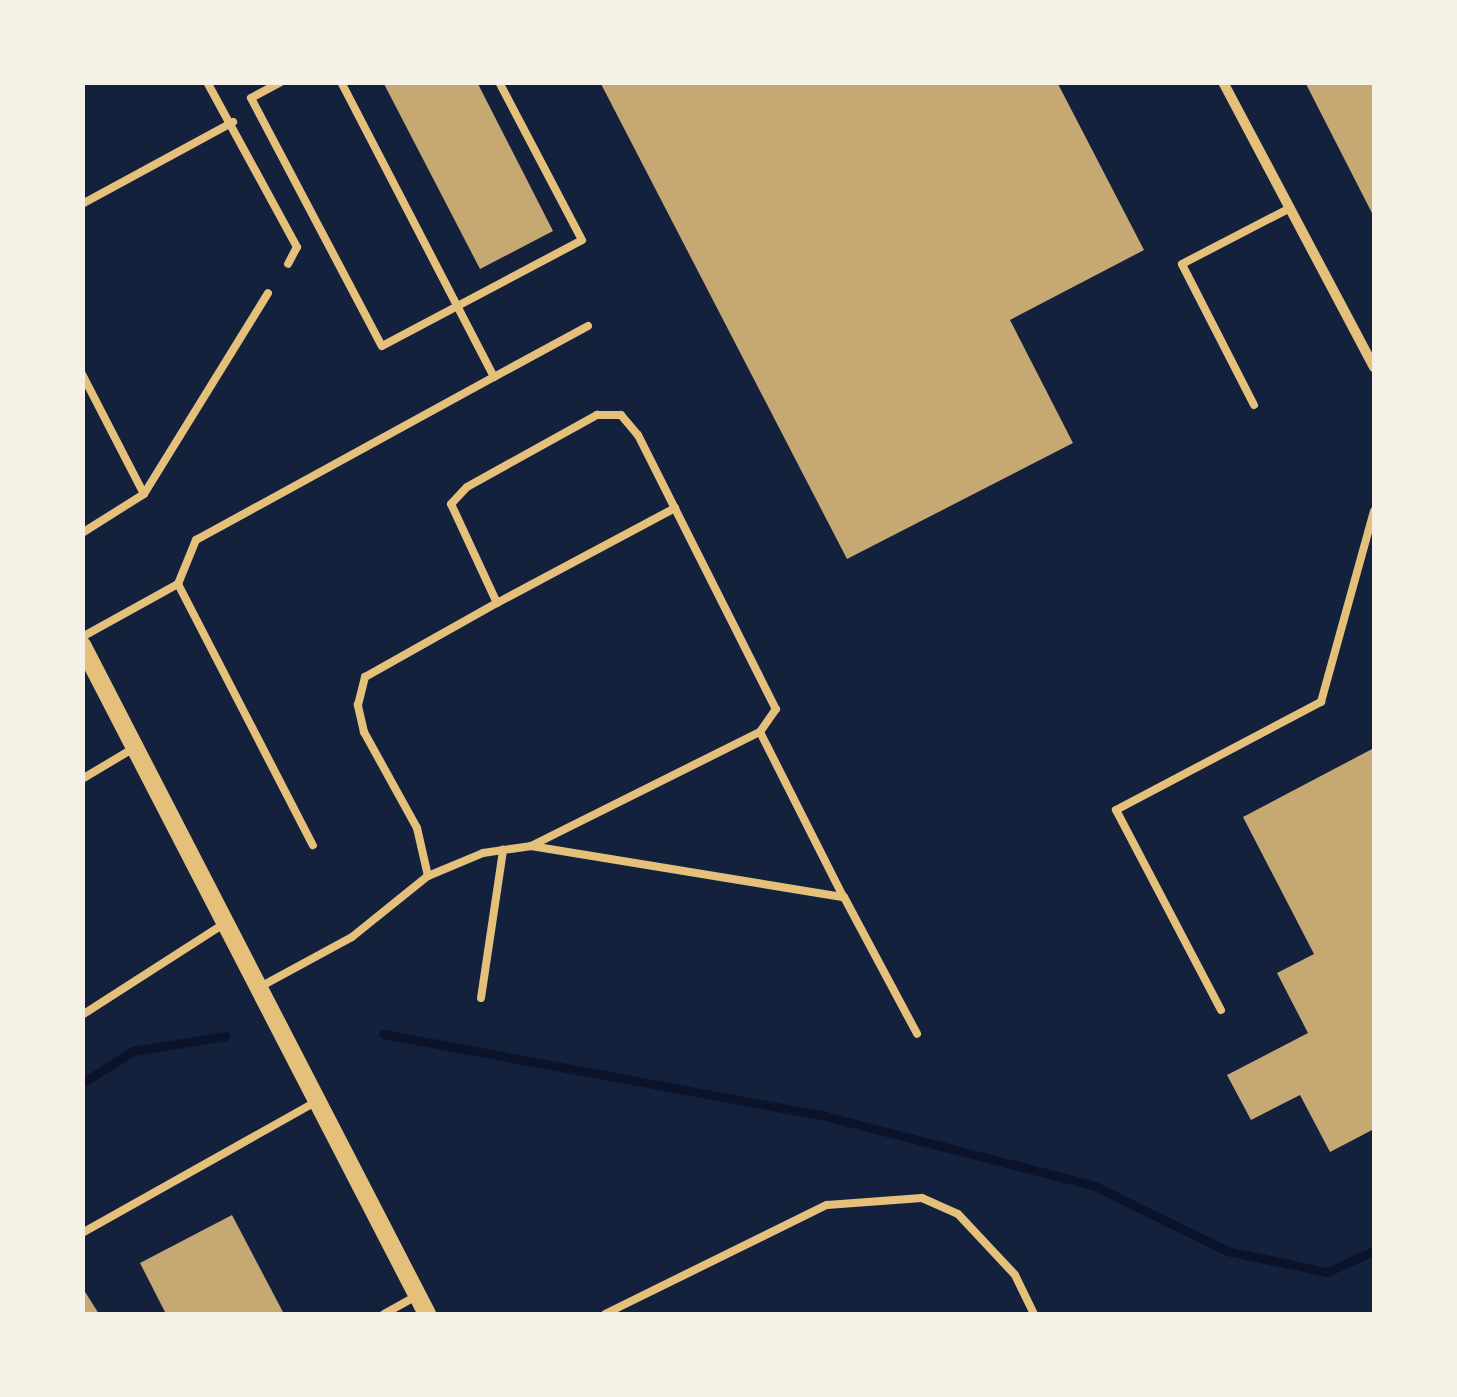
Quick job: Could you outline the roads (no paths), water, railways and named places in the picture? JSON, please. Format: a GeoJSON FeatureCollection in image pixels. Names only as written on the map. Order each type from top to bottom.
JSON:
{"type":"FeatureCollection","features":[{"type":"Feature","properties":{"kind":"street"},"geometry":{"type":"LineString","coordinates":[[1223,82],[1374,367]]}},
{"type":"Feature","properties":{"kind":"street"},"geometry":{"type":"LineString","coordinates":[[82,645],[427,1314]]}},
{"type":"Feature","properties":{"kind":"lane"},"geometry":{"type":"LineString","coordinates":[[207,82],[233,122],[296,247],[288,264]]}},
{"type":"Feature","properties":{"kind":"lane"},"geometry":{"type":"LineString","coordinates":[[281,82],[251,98],[382,346],[582,240],[499,82]]}},
{"type":"Feature","properties":{"kind":"lane"},"geometry":{"type":"LineString","coordinates":[[341,82],[494,377]]}},
{"type":"Feature","properties":{"kind":"lane"},"geometry":{"type":"LineString","coordinates":[[82,204],[233,122]]}},
{"type":"Feature","properties":{"kind":"lane"},"geometry":{"type":"LineString","coordinates":[[1254,404],[1182,264],[1290,208]]}},
{"type":"Feature","properties":{"kind":"lane"},"geometry":{"type":"LineString","coordinates":[[82,533],[144,494],[268,294]]}},
{"type":"Feature","properties":{"kind":"lane"},"geometry":{"type":"LineString","coordinates":[[82,637],[178,584],[196,540],[588,326]]}},
{"type":"Feature","properties":{"kind":"lane"},"geometry":{"type":"LineString","coordinates":[[82,374],[144,494]]}},
{"type":"Feature","properties":{"kind":"lane"},"geometry":{"type":"LineString","coordinates":[[497,603],[452,504],[467,487],[597,415],[622,415],[638,435],[776,710],[760,732],[531,846]]}},
{"type":"Feature","properties":{"kind":"lane"},"geometry":{"type":"LineString","coordinates":[[428,876],[417,828],[364,732],[358,705],[366,677],[675,508]]}},
{"type":"Feature","properties":{"kind":"lane"},"geometry":{"type":"LineString","coordinates":[[1221,1010],[1116,810],[1322,702],[1374,511]]}},
{"type":"Feature","properties":{"kind":"lane"},"geometry":{"type":"LineString","coordinates":[[178,584],[313,845]]}},
{"type":"Feature","properties":{"kind":"lane"},"geometry":{"type":"LineString","coordinates":[[760,732],[917,1034]]}},
{"type":"Feature","properties":{"kind":"lane"},"geometry":{"type":"LineString","coordinates":[[82,778],[134,748]]}},
{"type":"Feature","properties":{"kind":"lane"},"geometry":{"type":"LineString","coordinates":[[258,988],[352,937],[428,876],[503,850],[531,846],[844,897]]}},
{"type":"Feature","properties":{"kind":"lane"},"geometry":{"type":"LineString","coordinates":[[481,998],[503,850]]}},
{"type":"Feature","properties":{"kind":"lane"},"geometry":{"type":"LineString","coordinates":[[82,1015],[224,924]]}},
{"type":"Feature","properties":{"kind":"lane"},"geometry":{"type":"LineString","coordinates":[[82,1233],[317,1102]]}},
{"type":"Feature","properties":{"kind":"lane"},"geometry":{"type":"LineString","coordinates":[[605,1314],[827,1205],[922,1198],[958,1214],[1015,1276],[1034,1314]]}},
{"type":"Feature","properties":{"kind":"lane"},"geometry":{"type":"LineString","coordinates":[[384,1314],[417,1296]]}},
{"type":"Feature","properties":{"kind":"waterway"},"geometry":{"type":"LineString","coordinates":[[383,1034],[825,1116],[1095,1186],[1227,1251],[1327,1272],[1374,1251]]}},
{"type":"Feature","properties":{"kind":"waterway"},"geometry":{"type":"LineString","coordinates":[[82,1083],[133,1051],[226,1036]]}}]}
